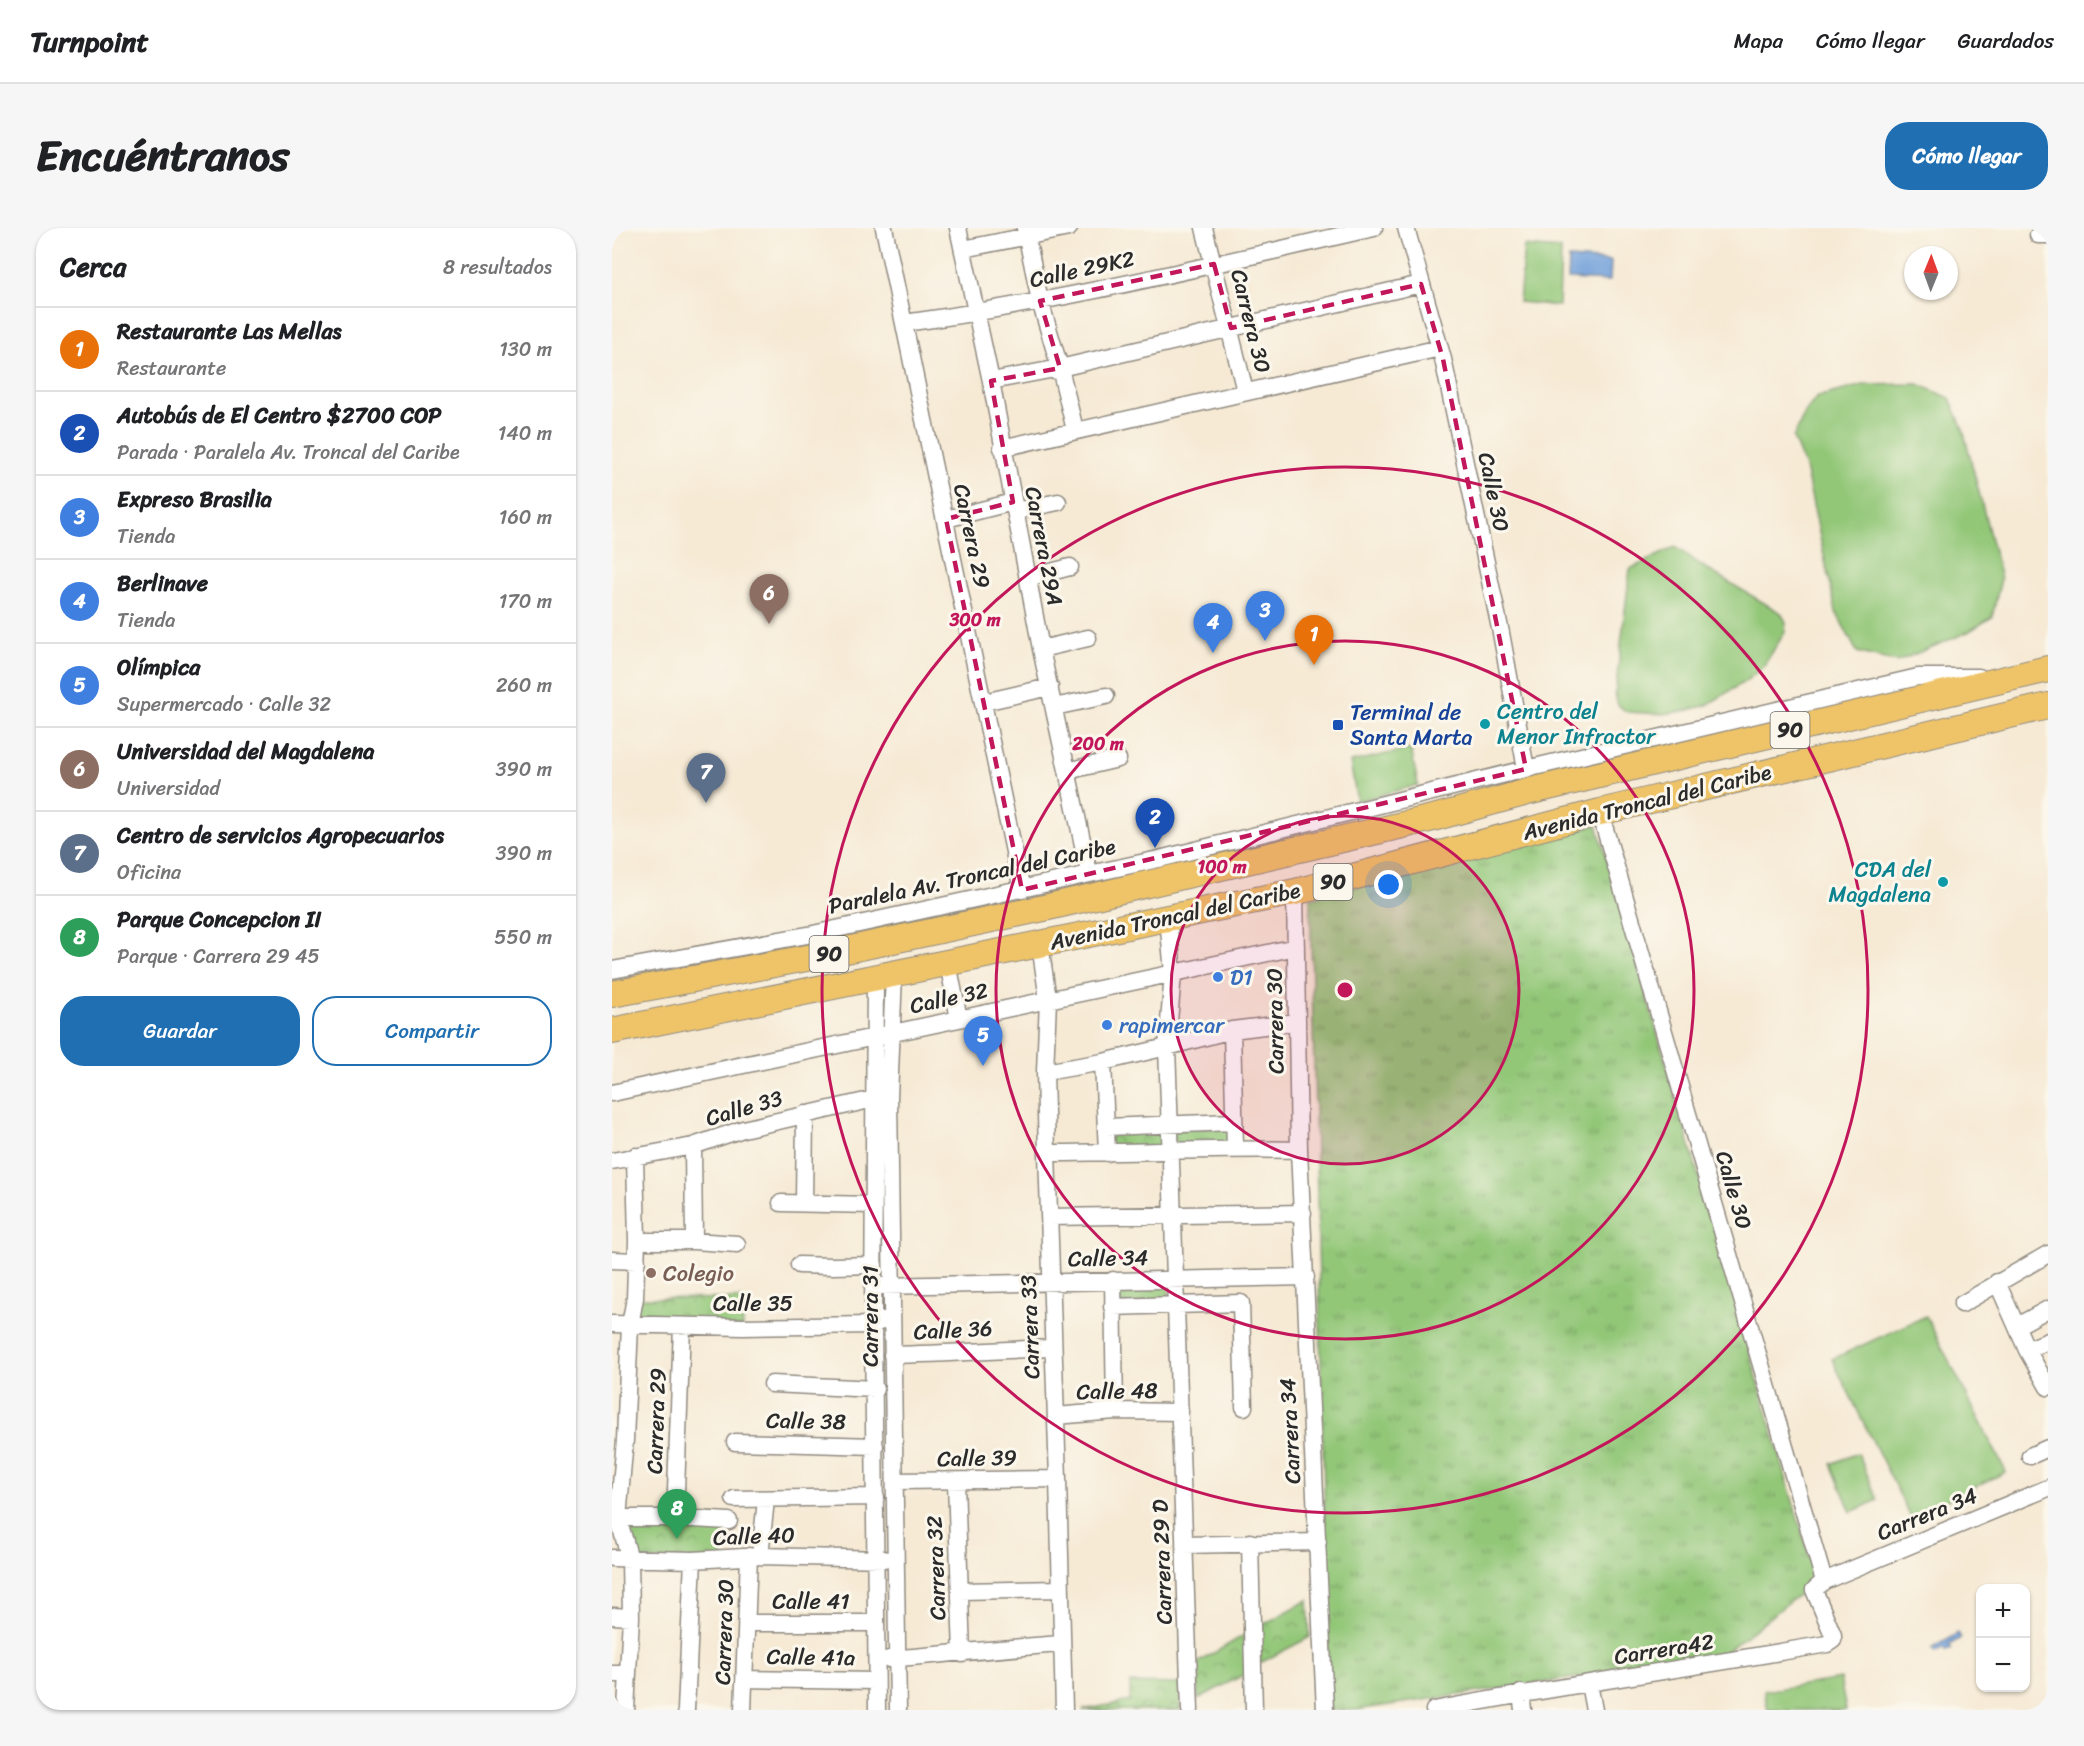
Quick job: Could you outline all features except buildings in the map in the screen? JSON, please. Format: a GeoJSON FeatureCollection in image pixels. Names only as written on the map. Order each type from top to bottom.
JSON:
{"type":"FeatureCollection","features":[{"type":"Feature","properties":{"kind":"highway","name":"Avenida Troncal del Caribe"},"geometry":{"type":"LineString","coordinates":[[612,994],[818,956],[1056,906],[1433,818],[1531,791],[2048,669]]}},
{"type":"Feature","properties":{"kind":"highway","name":"Avenida Troncal del Caribe"},"geometry":{"type":"LineString","coordinates":[[612,1031],[1295,892],[1600,812],[2048,706]]}},
{"type":"Feature","properties":{"kind":"street","name":"Carrera 29"},"geometry":{"type":"LineString","coordinates":[[884,228],[1022,890]]}},
{"type":"Feature","properties":{"kind":"street","name":"Carrera 29A"},"geometry":{"type":"LineString","coordinates":[[958,228],[991,381],[1041,649],[1089,873]]}},
{"type":"Feature","properties":{"kind":"street"},"geometry":{"type":"LineString","coordinates":[[963,249],[1026,232],[1069,228]]}},
{"type":"Feature","properties":{"kind":"street","name":"Carrera 30"},"geometry":{"type":"LineString","coordinates":[[1204,228],[1245,391]]}},
{"type":"Feature","properties":{"kind":"street","name":"Calle 29K2"},"geometry":{"type":"LineString","coordinates":[[904,323],[1040,302],[1374,228]]}},
{"type":"Feature","properties":{"kind":"street","name":"Calle 30"},"geometry":{"type":"LineString","coordinates":[[1406,228],[1440,348],[1501,633],[1526,769]]}},
{"type":"Feature","properties":{"kind":"street"},"geometry":{"type":"LineString","coordinates":[[1026,232],[1040,302],[1060,368],[1075,430]]}},
{"type":"Feature","properties":{"kind":"street"},"geometry":{"type":"LineString","coordinates":[[991,381],[1060,368],[1422,284]]}},
{"type":"Feature","properties":{"kind":"street"},"geometry":{"type":"LineString","coordinates":[[1002,448],[1440,348]]}},
{"type":"Feature","properties":{"kind":"street"},"geometry":{"type":"LineString","coordinates":[[946,519],[1058,502]]}},
{"type":"Feature","properties":{"kind":"street"},"geometry":{"type":"LineString","coordinates":[[1028,578],[1070,567]]}},
{"type":"Feature","properties":{"kind":"street"},"geometry":{"type":"LineString","coordinates":[[1041,649],[1088,638]]}},
{"type":"Feature","properties":{"kind":"street","name":"Paralela Av. Troncal del Caribe"},"geometry":{"type":"LineString","coordinates":[[612,970],[813,934],[1022,890],[1918,677],[2008,678]]}},
{"type":"Feature","properties":{"kind":"street"},"geometry":{"type":"LineString","coordinates":[[984,702],[1050,687]]}},
{"type":"Feature","properties":{"kind":"street"},"geometry":{"type":"LineString","coordinates":[[1054,707],[1106,696]]}},
{"type":"Feature","properties":{"kind":"street"},"geometry":{"type":"LineString","coordinates":[[1067,771],[1118,759]]}},
{"type":"Feature","properties":{"kind":"street","name":"Calle 30"},"geometry":{"type":"LineString","coordinates":[[1600,812],[1824,1581]]}},
{"type":"Feature","properties":{"kind":"street","name":"Carrera 30"},"geometry":{"type":"LineString","coordinates":[[1295,892],[1299,1150]]}},
{"type":"Feature","properties":{"kind":"street","name":"Carrera 29 D"},"geometry":{"type":"LineString","coordinates":[[1168,918],[1173,973],[1167,1047],[1190,1710]]}},
{"type":"Feature","properties":{"kind":"street","name":"Carrera 33"},"geometry":{"type":"LineString","coordinates":[[1040,944],[1048,1000],[1045,1072],[1064,1710]]}},
{"type":"Feature","properties":{"kind":"street","name":"Calle 32"},"geometry":{"type":"LineString","coordinates":[[612,1093],[1296,947]]}},
{"type":"Feature","properties":{"kind":"street"},"geometry":{"type":"LineString","coordinates":[[948,963],[959,1019]]}},
{"type":"Feature","properties":{"kind":"street","name":"Carrera 31"},"geometry":{"type":"LineString","coordinates":[[884,976],[882,1098],[892,1286],[898,1710]]}},
{"type":"Feature","properties":{"kind":"street"},"geometry":{"type":"LineString","coordinates":[[1045,1072],[1103,1062],[1232,1030],[1297,1022]]}},
{"type":"Feature","properties":{"kind":"street"},"geometry":{"type":"LineString","coordinates":[[1232,1030],[1235,1148]]}},
{"type":"Feature","properties":{"kind":"street"},"geometry":{"type":"LineString","coordinates":[[1103,1062],[1107,1153]]}},
{"type":"Feature","properties":{"kind":"street","name":"Carrera 31"},"geometry":{"type":"LineString","coordinates":[[877,1710],[873,1205],[882,1098]]}},
{"type":"Feature","properties":{"kind":"street","name":"Calle 33"},"geometry":{"type":"LineString","coordinates":[[612,1161],[693,1146],[743,1129],[882,1098]]}},
{"type":"Feature","properties":{"kind":"street"},"geometry":{"type":"LineString","coordinates":[[804,1203],[805,1114]]}},
{"type":"Feature","properties":{"kind":"street"},"geometry":{"type":"LineString","coordinates":[[1106,1127],[1233,1122]]}},
{"type":"Feature","properties":{"kind":"street"},"geometry":{"type":"LineString","coordinates":[[693,1146],[694,1241]]}},
{"type":"Feature","properties":{"kind":"street"},"geometry":{"type":"LineString","coordinates":[[1047,1153],[1235,1148],[1299,1150]]}},
{"type":"Feature","properties":{"kind":"street","name":"Carrera 34"},"geometry":{"type":"LineString","coordinates":[[1299,1150],[1325,1710]]}},
{"type":"Feature","properties":{"kind":"street"},"geometry":{"type":"LineString","coordinates":[[626,1710],[620,1674],[631,1617],[630,1559],[618,1518],[616,1495],[620,1382],[635,1298],[637,1241],[635,1156]]}},
{"type":"Feature","properties":{"kind":"street"},"geometry":{"type":"LineString","coordinates":[[781,1203],[873,1205]]}},
{"type":"Feature","properties":{"kind":"street"},"geometry":{"type":"LineString","coordinates":[[1049,1217],[1303,1213]]}},
{"type":"Feature","properties":{"kind":"street"},"geometry":{"type":"LineString","coordinates":[[637,1241],[737,1244]]}},
{"type":"Feature","properties":{"kind":"street"},"geometry":{"type":"LineString","coordinates":[[1962,1304],[2048,1254]]}},
{"type":"Feature","properties":{"kind":"street"},"geometry":{"type":"LineString","coordinates":[[612,1260],[637,1261]]}},
{"type":"Feature","properties":{"kind":"street"},"geometry":{"type":"LineString","coordinates":[[799,1265],[874,1265]]}},
{"type":"Feature","properties":{"kind":"street","name":"Calle 34"},"geometry":{"type":"LineString","coordinates":[[874,1286],[1306,1277]]}},
{"type":"Feature","properties":{"kind":"street"},"geometry":{"type":"LineString","coordinates":[[1113,1280],[1115,1411]]}},
{"type":"Feature","properties":{"kind":"street"},"geometry":{"type":"LineString","coordinates":[[1997,1282],[2027,1350],[2048,1387]]}},
{"type":"Feature","properties":{"kind":"street"},"geometry":{"type":"LineString","coordinates":[[1112,1307],[1241,1304],[1244,1407]]}},
{"type":"Feature","properties":{"kind":"street"},"geometry":{"type":"LineString","coordinates":[[2017,1326],[2048,1309]]}},
{"type":"Feature","properties":{"kind":"street","name":"Calle 35"},"geometry":{"type":"LineString","coordinates":[[612,1324],[743,1327],[873,1325],[892,1316]]}},
{"type":"Feature","properties":{"kind":"street","name":"Carrera 29"},"geometry":{"type":"LineString","coordinates":[[675,1518],[682,1326]]}},
{"type":"Feature","properties":{"kind":"street"},"geometry":{"type":"LineString","coordinates":[[2027,1350],[2048,1341]]}},
{"type":"Feature","properties":{"kind":"street","name":"Calle 36"},"geometry":{"type":"LineString","coordinates":[[892,1355],[1053,1348]]}},
{"type":"Feature","properties":{"kind":"street"},"geometry":{"type":"LineString","coordinates":[[772,1384],[875,1389]]}},
{"type":"Feature","properties":{"kind":"street","name":"Calle 48"},"geometry":{"type":"LineString","coordinates":[[1056,1416],[1115,1411],[1180,1413]]}},
{"type":"Feature","properties":{"kind":"street","name":"Calle 38"},"geometry":{"type":"LineString","coordinates":[[735,1442],[875,1446]]}},
{"type":"Feature","properties":{"kind":"street"},"geometry":{"type":"LineString","coordinates":[[2031,1456],[2048,1449]]}},
{"type":"Feature","properties":{"kind":"street","name":"Calle 39"},"geometry":{"type":"LineString","coordinates":[[896,1481],[1058,1479]]}},
{"type":"Feature","properties":{"kind":"street","name":"Carrera 32"},"geometry":{"type":"LineString","coordinates":[[956,1482],[962,1654]]}},
{"type":"Feature","properties":{"kind":"street","name":"Carrera 34"},"geometry":{"type":"LineString","coordinates":[[1824,1581],[2048,1488]]}},
{"type":"Feature","properties":{"kind":"street"},"geometry":{"type":"LineString","coordinates":[[734,1499],[876,1497]]}},
{"type":"Feature","properties":{"kind":"street","name":"Carrera 30"},"geometry":{"type":"LineString","coordinates":[[743,1710],[746,1623],[754,1556],[766,1500]]}},
{"type":"Feature","properties":{"kind":"street"},"geometry":{"type":"LineString","coordinates":[[618,1518],[729,1521]]}},
{"type":"Feature","properties":{"kind":"street"},"geometry":{"type":"LineString","coordinates":[[1251,1542],[1254,1710]]}},
{"type":"Feature","properties":{"kind":"street"},"geometry":{"type":"LineString","coordinates":[[1184,1545],[1318,1542]]}},
{"type":"Feature","properties":{"kind":"street","name":"Calle 40"},"geometry":{"type":"LineString","coordinates":[[612,1558],[693,1560],[754,1556],[875,1559],[896,1557]]}},
{"type":"Feature","properties":{"kind":"street"},"geometry":{"type":"LineString","coordinates":[[686,1710],[693,1560]]}},
{"type":"Feature","properties":{"kind":"street","name":"Carrera42"},"geometry":{"type":"LineString","coordinates":[[1434,1710],[1522,1702],[1589,1684],[1827,1644],[1833,1640],[1833,1635],[1814,1590],[1824,1581]]}},
{"type":"Feature","properties":{"kind":"street"},"geometry":{"type":"LineString","coordinates":[[960,1591],[1060,1589]]}},
{"type":"Feature","properties":{"kind":"street"},"geometry":{"type":"LineString","coordinates":[[612,1616],[631,1617]]}},
{"type":"Feature","properties":{"kind":"street","name":"Calle 41"},"geometry":{"type":"LineString","coordinates":[[746,1623],[875,1623]]}},
{"type":"Feature","properties":{"kind":"street"},"geometry":{"type":"LineString","coordinates":[[876,1660],[962,1654],[979,1649],[1062,1644]]}},
{"type":"Feature","properties":{"kind":"street","name":"Calle 41a"},"geometry":{"type":"LineString","coordinates":[[745,1679],[876,1681]]}},
{"type":"Feature","properties":{"kind":"street"},"geometry":{"type":"LineString","coordinates":[[1589,1684],[1594,1710]]}},
{"type":"Feature","properties":{"kind":"highlighted area"},"geometry":{"type":"Polygon","coordinates":[[[1214,264],[1231,328],[1421,284],[1443,359],[1526,769],[1022,890],[946,519],[1013,502],[991,381],[1060,368],[1040,301],[1214,264]]]}},
{"type":"Feature","properties":{"kind":"green space"},"geometry":{"type":"Polygon","coordinates":[[[1524,246],[1561,249],[1559,306],[1519,302],[1524,246]]]}},
{"type":"Feature","properties":{"kind":"green space"},"geometry":{"type":"Polygon","coordinates":[[[1918,384],[1950,398],[1963,429],[2001,579],[1992,617],[1968,632],[1896,662],[1857,652],[1836,612],[1805,467],[1793,438],[1806,411],[1817,397],[1863,385],[1918,384]]]}},
{"type":"Feature","properties":{"kind":"green space"},"geometry":{"type":"Polygon","coordinates":[[[1675,547],[1710,571],[1781,613],[1786,622],[1785,632],[1763,667],[1746,681],[1707,705],[1662,714],[1627,712],[1618,705],[1615,694],[1630,569],[1675,547]]]}},
{"type":"Feature","properties":{"kind":"green space"},"geometry":{"type":"Polygon","coordinates":[[[1411,749],[1418,785],[1357,801],[1350,762],[1411,749]]]}},
{"type":"Feature","properties":{"kind":"green space"},"geometry":{"type":"Polygon","coordinates":[[[1597,825],[1816,1581],[1719,1657],[1355,1710],[1329,1710],[1310,898],[1597,825]]]}},
{"type":"Feature","properties":{"kind":"green space"},"geometry":{"type":"Polygon","coordinates":[[[1164,1127],[1165,1148],[1109,1148],[1110,1128],[1164,1127]]]}},
{"type":"Feature","properties":{"kind":"green space"},"geometry":{"type":"Polygon","coordinates":[[[1230,1128],[1230,1147],[1175,1146],[1174,1129],[1230,1128]]]}},
{"type":"Feature","properties":{"kind":"green space"},"geometry":{"type":"Polygon","coordinates":[[[1169,1284],[1169,1303],[1116,1304],[1116,1285],[1169,1284]]]}},
{"type":"Feature","properties":{"kind":"green space"},"geometry":{"type":"Polygon","coordinates":[[[635,1298],[742,1299],[743,1327],[630,1325],[635,1298]]]}},
{"type":"Feature","properties":{"kind":"green space"},"geometry":{"type":"Polygon","coordinates":[[[1926,1316],[2006,1472],[1911,1518],[1832,1359],[1926,1316]]]}},
{"type":"Feature","properties":{"kind":"green space"},"geometry":{"type":"Polygon","coordinates":[[[1858,1453],[1878,1500],[1851,1512],[1831,1464],[1858,1453]]]}},
{"type":"Feature","properties":{"kind":"green space"},"geometry":{"type":"Polygon","coordinates":[[[732,1516],[723,1559],[633,1560],[619,1519],[732,1516]]]}},
{"type":"Feature","properties":{"kind":"green space"},"geometry":{"type":"Polygon","coordinates":[[[1308,1600],[1310,1637],[1260,1663],[1259,1627],[1308,1600]]]}},
{"type":"Feature","properties":{"kind":"green space"},"geometry":{"type":"Polygon","coordinates":[[[1246,1634],[1247,1673],[1198,1699],[1197,1663],[1246,1634]]]}},
{"type":"Feature","properties":{"kind":"green space"},"geometry":{"type":"Polygon","coordinates":[[[1840,1679],[1846,1710],[1768,1710],[1764,1691],[1840,1679]]]}},
{"type":"Feature","properties":{"kind":"green space"},"geometry":{"type":"Polygon","coordinates":[[[1130,1683],[1181,1684],[1180,1710],[1082,1710],[1130,1701],[1130,1683]]]}},
{"type":"Feature","properties":{"kind":"water"},"geometry":{"type":"Polygon","coordinates":[[[1569,258],[1611,261],[1610,281],[1568,279],[1569,258]]]}},
{"type":"Feature","properties":{"kind":"water"},"geometry":{"type":"Polygon","coordinates":[[[1958,1633],[1961,1638],[1949,1645],[1951,1649],[1946,1652],[1943,1648],[1935,1653],[1932,1649],[1958,1633]]]}},
{"type":"Feature","properties":{"kind":"place","name":"Universidad del Magdalena"},"geometry":{"type":"Point","coordinates":[769,624]}},
{"type":"Feature","properties":{"kind":"place","name":"Expreso Brasilia"},"geometry":{"type":"Point","coordinates":[1265,641]}},
{"type":"Feature","properties":{"kind":"place","name":"Berlinave"},"geometry":{"type":"Point","coordinates":[1213,653]}},
{"type":"Feature","properties":{"kind":"place","name":"Restaurante Las Mellas"},"geometry":{"type":"Point","coordinates":[1314,665]}},
{"type":"Feature","properties":{"kind":"place","name":"Centro del Menor Infractor"},"geometry":{"type":"Point","coordinates":[1485,724]}},
{"type":"Feature","properties":{"kind":"place","name":"Terminal de Santa Marta"},"geometry":{"type":"Point","coordinates":[1338,725]}},
{"type":"Feature","properties":{"kind":"place","name":"Centro de servicios Agropecuarios"},"geometry":{"type":"Point","coordinates":[706,803]}},
{"type":"Feature","properties":{"kind":"place","name":"Autobús de El Centro $2700 COP"},"geometry":{"type":"Point","coordinates":[1155,848]}},
{"type":"Feature","properties":{"kind":"place","name":"CDA del Magdalena"},"geometry":{"type":"Point","coordinates":[1943,882]}},
{"type":"Feature","properties":{"kind":"place","name":"D1"},"geometry":{"type":"Point","coordinates":[1218,977]}},
{"type":"Feature","properties":{"kind":"place","name":"rapimercar"},"geometry":{"type":"Point","coordinates":[1107,1025]}},
{"type":"Feature","properties":{"kind":"place","name":"Olímpica"},"geometry":{"type":"Point","coordinates":[983,1066]}},
{"type":"Feature","properties":{"kind":"place","name":"Colegio"},"geometry":{"type":"Point","coordinates":[651,1273]}},
{"type":"Feature","properties":{"kind":"place","name":"Parque Concepcion II"},"geometry":{"type":"Point","coordinates":[677,1539]}}]}
